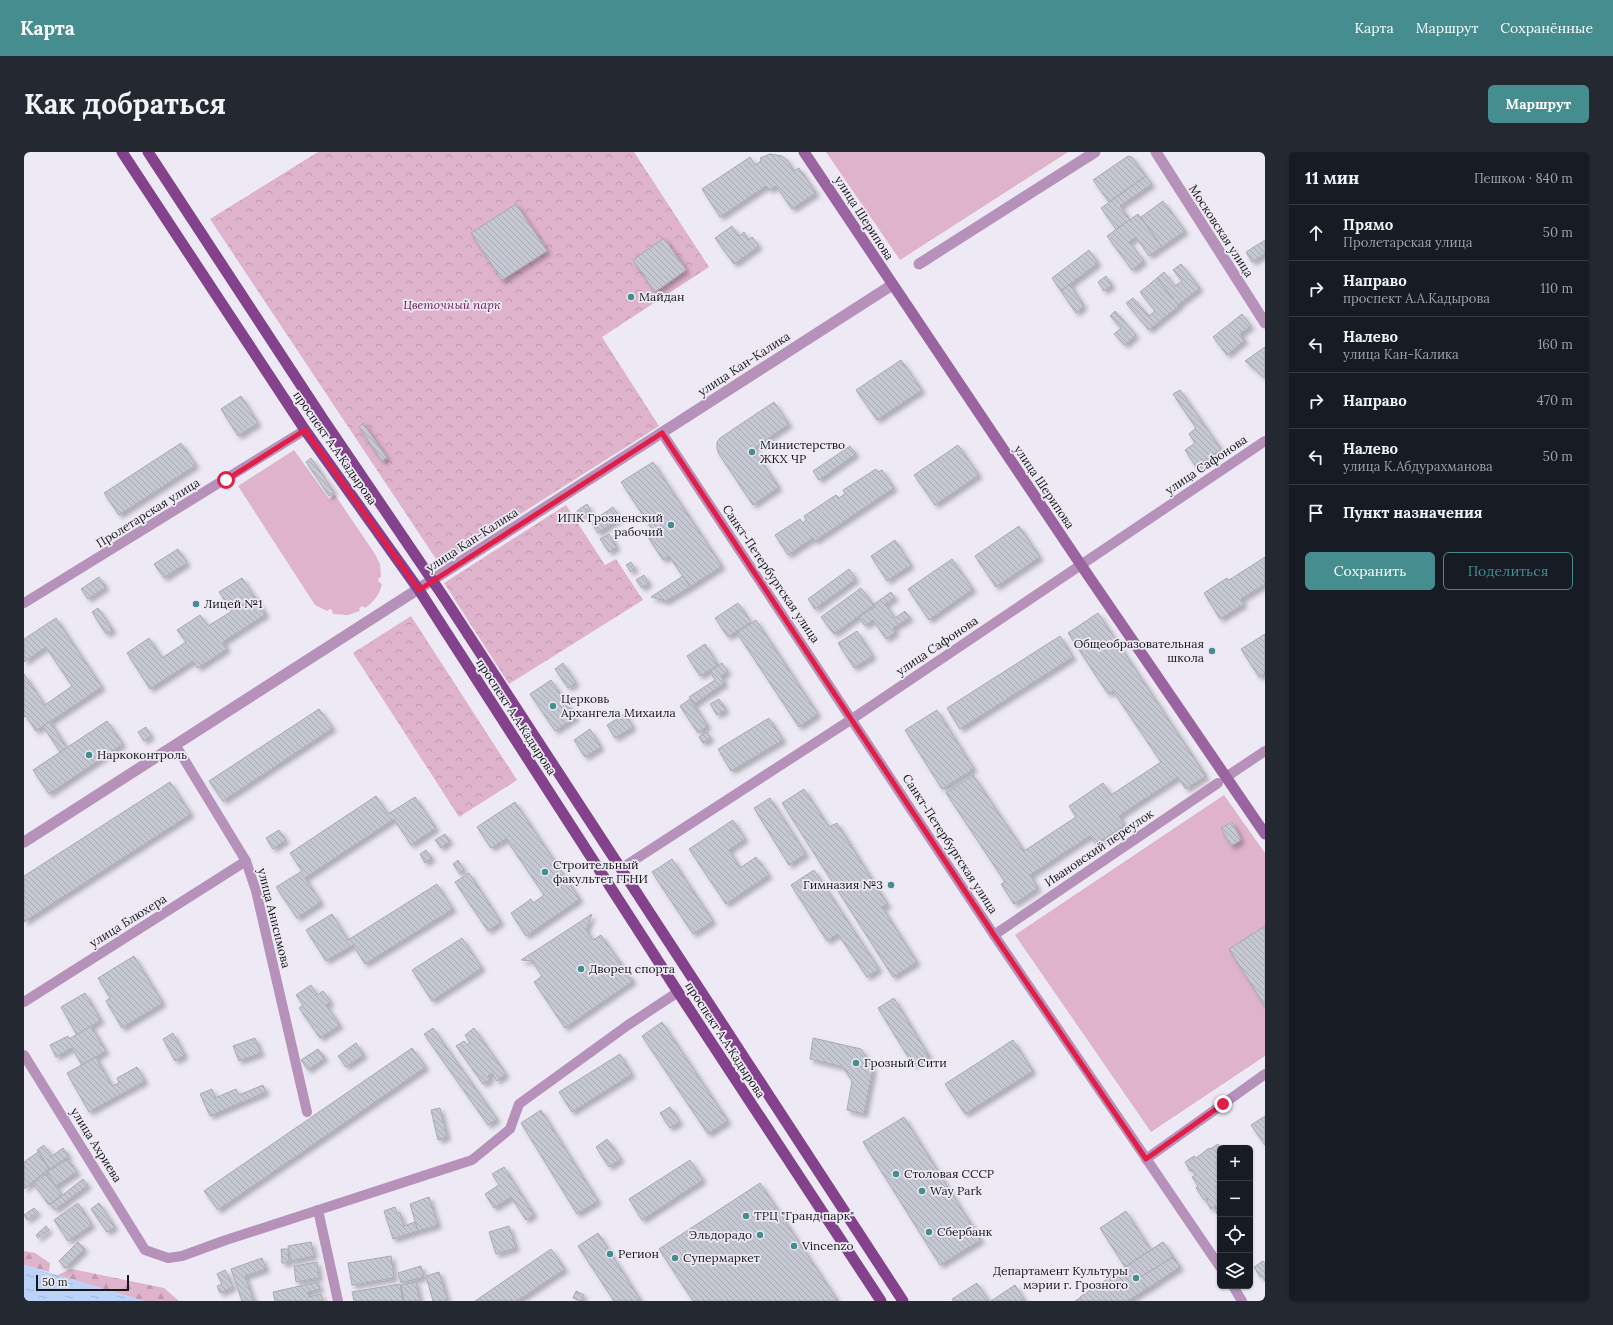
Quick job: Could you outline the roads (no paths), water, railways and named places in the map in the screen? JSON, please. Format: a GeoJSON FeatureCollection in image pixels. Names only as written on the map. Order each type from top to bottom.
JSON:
{"type":"FeatureCollection","features":[{"type":"Feature","properties":{"kind":"main road","name":"проспект А.А.Кадырова"},"geometry":{"type":"LineString","coordinates":[[122,152],[305,430],[419,590],[678,992],[882,1301]]}},
{"type":"Feature","properties":{"kind":"main road","name":"проспект А.А.Кадырова"},"geometry":{"type":"LineString","coordinates":[[148,152],[622,868],[702,994],[903,1301]]}},
{"type":"Feature","properties":{"kind":"main road","name":"улица Шерипова"},"geometry":{"type":"LineString","coordinates":[[804,152],[1081,565],[1222,780],[1265,834]]}},
{"type":"Feature","properties":{"kind":"street"},"geometry":{"type":"LineString","coordinates":[[919,264],[1095,152]]}},
{"type":"Feature","properties":{"kind":"street","name":"Московская улица"},"geometry":{"type":"LineString","coordinates":[[1156,152],[1265,323]]}},
{"type":"Feature","properties":{"kind":"street","name":"улица Кан-Калика"},"geometry":{"type":"LineString","coordinates":[[24,842],[176,746],[892,285]]}},
{"type":"Feature","properties":{"kind":"street","name":"Пролетарская улица"},"geometry":{"type":"LineString","coordinates":[[24,604],[305,430]]}},
{"type":"Feature","properties":{"kind":"street","name":"Санкт-Петербургская улица"},"geometry":{"type":"LineString","coordinates":[[662,433],[994,935],[1217,1263]]}},
{"type":"Feature","properties":{"kind":"street","name":"улица Сафонова"},"geometry":{"type":"LineString","coordinates":[[622,868],[852,719],[1265,441]]}},
{"type":"Feature","properties":{"kind":"street","name":"улица Анисимова"},"geometry":{"type":"LineString","coordinates":[[176,746],[246,861],[256,891],[306,1112]]}},
{"type":"Feature","properties":{"kind":"street","name":"Ивановский переулок"},"geometry":{"type":"LineString","coordinates":[[994,935],[1265,751]]}},
{"type":"Feature","properties":{"kind":"street","name":"улица Блюхера"},"geometry":{"type":"LineString","coordinates":[[24,1002],[246,861]]}},
{"type":"Feature","properties":{"kind":"street"},"geometry":{"type":"LineString","coordinates":[[338,1301],[318,1210],[472,1160],[510,1129],[519,1104],[628,1024],[678,992]]}},
{"type":"Feature","properties":{"kind":"street","name":"улица Ахриева"},"geometry":{"type":"LineString","coordinates":[[24,1055],[145,1250],[168,1258],[182,1256],[318,1210]]}},
{"type":"Feature","properties":{"kind":"street"},"geometry":{"type":"LineString","coordinates":[[1146,1159],[1265,1074]]}},
{"type":"Feature","properties":{"kind":"street"},"geometry":{"type":"LineString","coordinates":[[1235,1289],[1242,1301]]}},
{"type":"Feature","properties":{"kind":"water"},"geometry":{"type":"Polygon","coordinates":[[[24,1265],[144,1301],[24,1301],[24,1265]]]}},
{"type":"Feature","properties":{"kind":"place","name":"Майдан"},"geometry":{"type":"Point","coordinates":[631,297]}},
{"type":"Feature","properties":{"kind":"place","name":"Министерство ЖКХ ЧР"},"geometry":{"type":"Point","coordinates":[752,452]}},
{"type":"Feature","properties":{"kind":"place","name":"ИПК Грозненский рабочий"},"geometry":{"type":"Point","coordinates":[671,525]}},
{"type":"Feature","properties":{"kind":"place","name":"Лицей №1"},"geometry":{"type":"Point","coordinates":[196,604]}},
{"type":"Feature","properties":{"kind":"place","name":"Общеобразовательная школа"},"geometry":{"type":"Point","coordinates":[1212,651]}},
{"type":"Feature","properties":{"kind":"place","name":"Церковь Архангела Михаила"},"geometry":{"type":"Point","coordinates":[553,706]}},
{"type":"Feature","properties":{"kind":"place","name":"Наркоконтроль"},"geometry":{"type":"Point","coordinates":[89,755]}},
{"type":"Feature","properties":{"kind":"place","name":"Строительный факультет ГГНИ"},"geometry":{"type":"Point","coordinates":[545,872]}},
{"type":"Feature","properties":{"kind":"place","name":"Гимназия №3"},"geometry":{"type":"Point","coordinates":[891,885]}},
{"type":"Feature","properties":{"kind":"place","name":"Дворец спорта"},"geometry":{"type":"Point","coordinates":[581,969]}},
{"type":"Feature","properties":{"kind":"place","name":"Грозный Сити"},"geometry":{"type":"Point","coordinates":[856,1063]}},
{"type":"Feature","properties":{"kind":"place","name":"Столовая СССР"},"geometry":{"type":"Point","coordinates":[896,1174]}},
{"type":"Feature","properties":{"kind":"place","name":"Way Park"},"geometry":{"type":"Point","coordinates":[922,1191]}},
{"type":"Feature","properties":{"kind":"place","name":"ТРЦ \"Гранд парк\""},"geometry":{"type":"Point","coordinates":[746,1216]}},
{"type":"Feature","properties":{"kind":"place","name":"Сбербанк"},"geometry":{"type":"Point","coordinates":[929,1232]}},
{"type":"Feature","properties":{"kind":"place","name":"Эльдорадо"},"geometry":{"type":"Point","coordinates":[760,1235]}},
{"type":"Feature","properties":{"kind":"place","name":"Vincenzo"},"geometry":{"type":"Point","coordinates":[794,1246]}},
{"type":"Feature","properties":{"kind":"place","name":"Регион"},"geometry":{"type":"Point","coordinates":[610,1254]}},
{"type":"Feature","properties":{"kind":"place","name":"Супермаркет"},"geometry":{"type":"Point","coordinates":[675,1258]}},
{"type":"Feature","properties":{"kind":"place","name":"Департамент Культуры мэрии г. Грозного"},"geometry":{"type":"Point","coordinates":[1136,1278]}},
{"type":"Feature","properties":{"kind":"park label","name":"Цветочный парк"},"geometry":{"type":"Point","coordinates":[452,305]}}]}
